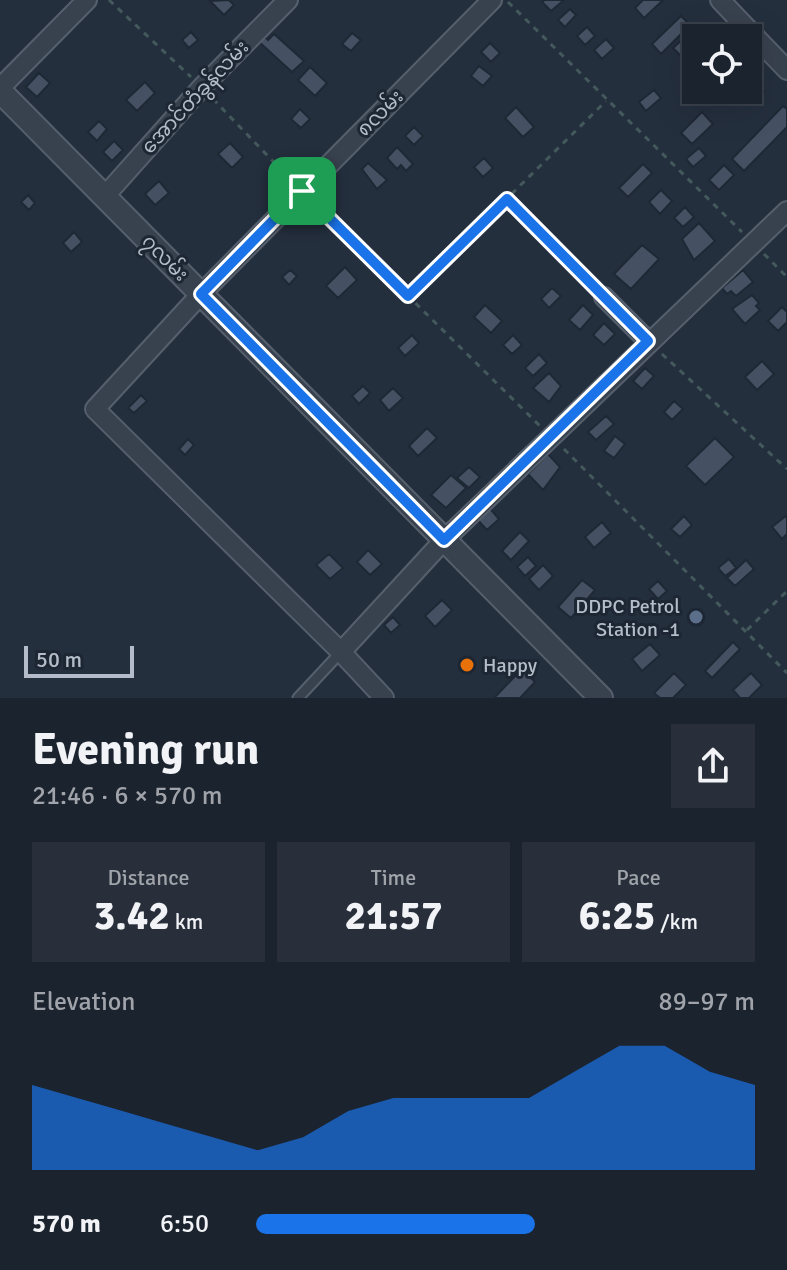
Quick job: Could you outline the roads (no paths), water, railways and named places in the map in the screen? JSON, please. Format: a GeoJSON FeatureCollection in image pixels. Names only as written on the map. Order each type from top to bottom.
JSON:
{"type":"FeatureCollection","features":[{"type":"Feature","properties":{"kind":"street"},"geometry":{"type":"LineString","coordinates":[[0,90],[87,0]]}},
{"type":"Feature","properties":{"kind":"street","name":"အောင်တံခွန်လမ်း"},"geometry":{"type":"LineString","coordinates":[[104,197],[202,87],[288,0]]}},
{"type":"Feature","properties":{"kind":"street","name":"၈လမ်း"},"geometry":{"type":"LineString","coordinates":[[341,652],[95,409],[201,294],[492,0]]}},
{"type":"Feature","properties":{"kind":"street"},"geometry":{"type":"LineString","coordinates":[[720,0],[787,70]]}},
{"type":"Feature","properties":{"kind":"street","name":"၇လမ်း"},"geometry":{"type":"LineString","coordinates":[[0,90],[601,698]]}},
{"type":"Feature","properties":{"kind":"street"},"geometry":{"type":"LineString","coordinates":[[384,698],[341,652],[444,540],[648,341],[787,211]]}},
{"type":"Feature","properties":{"kind":"street"},"geometry":{"type":"LineString","coordinates":[[604,297],[648,341]]}},
{"type":"Feature","properties":{"kind":"lane"},"geometry":{"type":"LineString","coordinates":[[298,698],[341,652]]}},
{"type":"Feature","properties":{"kind":"place","name":"DDPC Petrol Station -1"},"geometry":{"type":"Point","coordinates":[696,617]}},
{"type":"Feature","properties":{"kind":"place","name":"Happy"},"geometry":{"type":"Point","coordinates":[467,665]}}]}
